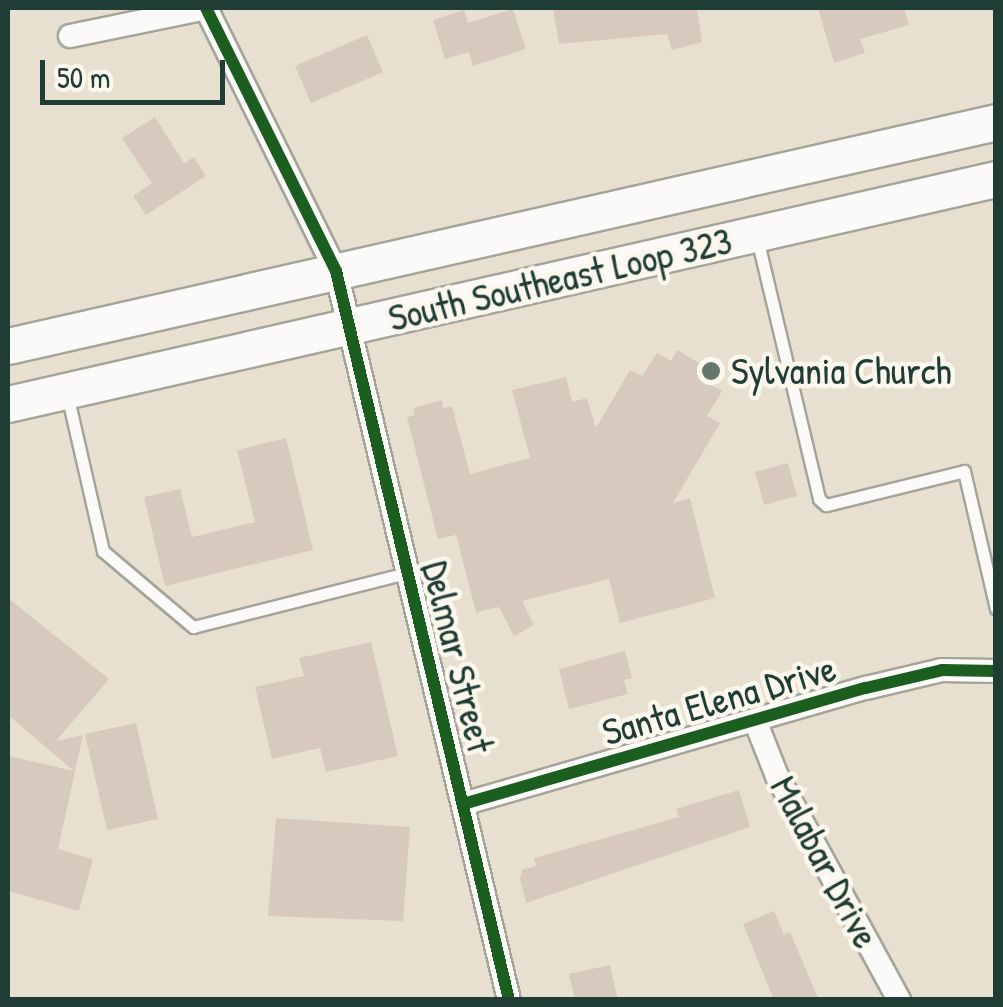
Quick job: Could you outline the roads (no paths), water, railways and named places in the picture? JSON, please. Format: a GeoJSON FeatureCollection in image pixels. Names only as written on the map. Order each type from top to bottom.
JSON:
{"type":"FeatureCollection","features":[{"type":"Feature","properties":{"kind":"highway","name":"South Southeast Loop 323"},"geometry":{"type":"LineString","coordinates":[[8,346],[996,122]]}},
{"type":"Feature","properties":{"kind":"highway","name":"South Southeast Loop 323"},"geometry":{"type":"LineString","coordinates":[[8,404],[996,179]]}},
{"type":"Feature","properties":{"kind":"street"},"geometry":{"type":"LineString","coordinates":[[70,36],[206,8]]}},
{"type":"Feature","properties":{"kind":"street","name":"Delmar Street"},"geometry":{"type":"LineString","coordinates":[[206,8],[336,270],[510,1000]]}},
{"type":"Feature","properties":{"kind":"street","name":"Santa Elena Drive"},"geometry":{"type":"LineString","coordinates":[[463,804],[942,670],[996,671]]}},
{"type":"Feature","properties":{"kind":"street","name":"Malabar Drive"},"geometry":{"type":"LineString","coordinates":[[756,723],[777,776],[899,1000]]}},
{"type":"Feature","properties":{"kind":"lane"},"geometry":{"type":"LineString","coordinates":[[756,234],[819,499],[826,505],[964,471],[996,608]]}},
{"type":"Feature","properties":{"kind":"lane"},"geometry":{"type":"LineString","coordinates":[[66,391],[103,551],[192,627],[408,572]]}},
{"type":"Feature","properties":{"kind":"place","name":"Sylvania Church"},"geometry":{"type":"Point","coordinates":[711,371]}}]}
